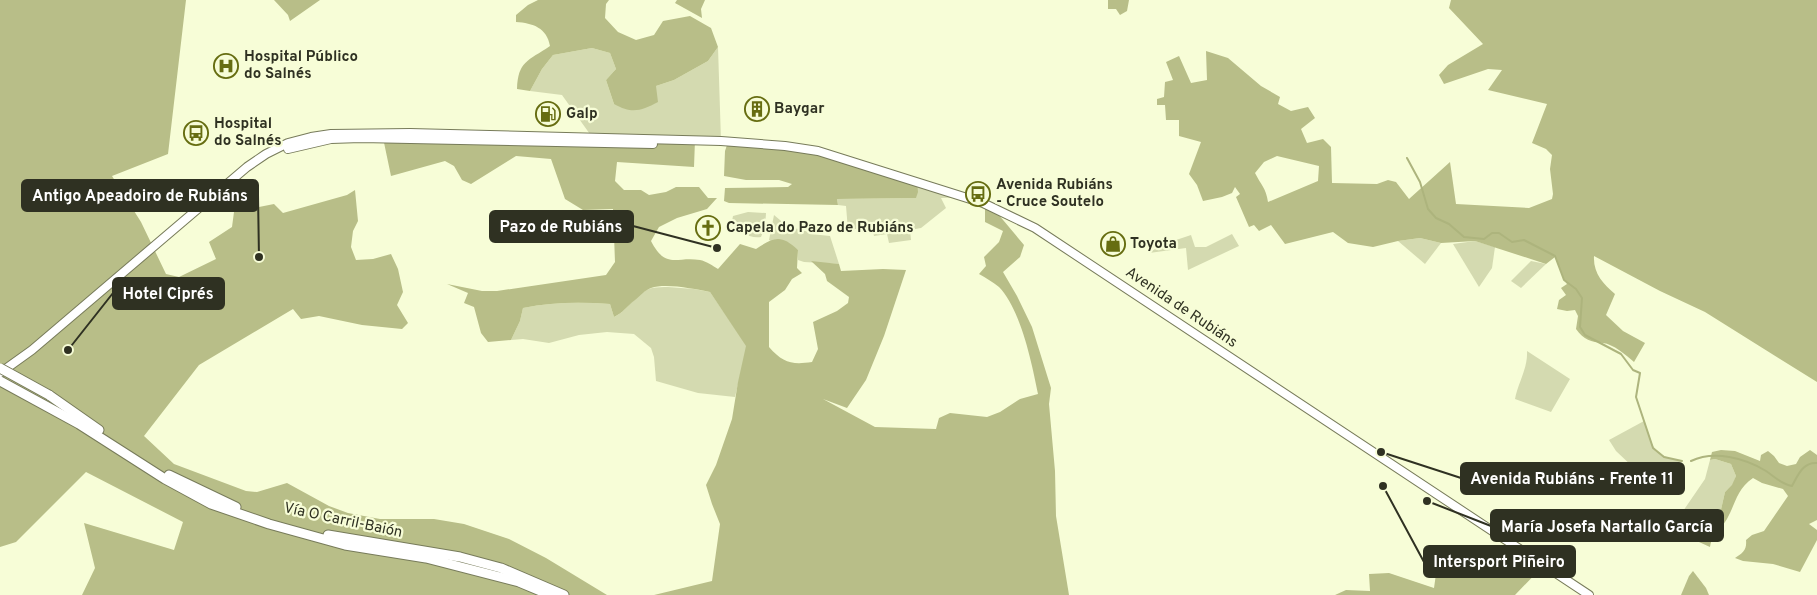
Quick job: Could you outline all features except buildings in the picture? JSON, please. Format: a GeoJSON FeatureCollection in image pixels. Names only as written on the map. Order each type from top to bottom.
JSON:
{"type":"FeatureCollection","features":[{"type":"Feature","properties":{"kind":"highway","name":"Vía O Carril-Baión"},"geometry":{"type":"LineString","coordinates":[[0,368],[49,395],[135,455],[167,474],[229,504],[278,521],[329,535],[460,557],[501,568],[564,595]]}},
{"type":"Feature","properties":{"kind":"highway","name":"Vía O Carril-Baión"},"geometry":{"type":"LineString","coordinates":[[0,381],[79,424],[165,479],[211,504],[278,527],[345,544],[426,558],[519,582],[550,595]]}},
{"type":"Feature","properties":{"kind":"main road","name":"Avenida de Rubiáns"},"geometry":{"type":"LineString","coordinates":[[0,373],[32,350],[247,167],[266,154],[288,143],[331,134],[410,133],[721,141],[785,146],[818,151],[860,163],[983,203],[1035,228],[1589,595]]}},
{"type":"Feature","properties":{"kind":"green space"},"geometry":{"type":"Polygon","coordinates":[[[0,0],[186,0],[168,154],[112,176],[141,222],[166,274],[179,277],[216,259],[209,242],[232,227],[234,212],[274,204],[283,213],[347,195],[355,190],[358,221],[353,231],[351,247],[356,260],[373,259],[391,254],[398,269],[403,292],[397,305],[408,323],[402,329],[362,325],[319,316],[301,319],[293,309],[199,365],[144,436],[174,464],[246,491],[257,492],[287,483],[329,506],[348,513],[380,519],[434,519],[464,524],[509,539],[546,558],[607,595],[82,595],[95,568],[84,523],[174,550],[183,522],[86,472],[16,542],[0,547],[0,0]]]}},
{"type":"Feature","properties":{"kind":"green space"},"geometry":{"type":"Polygon","coordinates":[[[274,0],[320,0],[290,21],[288,15],[274,0]]]}},
{"type":"Feature","properties":{"kind":"green space"},"geometry":{"type":"Polygon","coordinates":[[[538,0],[609,0],[606,4],[605,18],[618,32],[636,40],[654,35],[663,21],[690,16],[711,28],[718,47],[708,61],[674,80],[656,86],[658,102],[646,108],[631,110],[614,104],[606,80],[616,69],[610,53],[592,48],[553,55],[542,69],[530,91],[517,89],[519,73],[522,67],[530,59],[550,46],[546,35],[538,28],[533,25],[516,22],[516,15],[528,5],[538,0]]]}},
{"type":"Feature","properties":{"kind":"green space"},"geometry":{"type":"Polygon","coordinates":[[[677,0],[705,0],[701,9],[702,18],[675,3],[677,0]]]}},
{"type":"Feature","properties":{"kind":"green space"},"geometry":{"type":"Polygon","coordinates":[[[1108,0],[1129,0],[1127,11],[1120,15],[1116,9],[1108,9],[1108,0]]]}},
{"type":"Feature","properties":{"kind":"green space"},"geometry":{"type":"Polygon","coordinates":[[[1451,0],[1817,0],[1817,382],[1705,312],[1660,291],[1594,256],[1597,273],[1615,294],[1606,315],[1623,331],[1645,343],[1634,362],[1611,345],[1591,341],[1582,336],[1576,329],[1578,316],[1575,310],[1557,309],[1559,300],[1566,295],[1561,288],[1567,284],[1555,257],[1546,264],[1475,241],[1441,243],[1420,238],[1373,247],[1348,243],[1333,232],[1285,244],[1271,225],[1259,231],[1254,225],[1249,227],[1236,197],[1240,194],[1235,187],[1232,193],[1203,201],[1197,185],[1189,174],[1201,142],[1179,136],[1179,120],[1166,120],[1165,105],[1157,105],[1157,99],[1164,97],[1165,82],[1173,80],[1166,62],[1179,56],[1191,83],[1207,80],[1206,51],[1228,58],[1261,86],[1280,97],[1278,104],[1291,111],[1308,107],[1315,118],[1301,129],[1307,143],[1323,139],[1331,147],[1332,183],[1377,184],[1388,180],[1396,182],[1409,199],[1450,162],[1456,204],[1529,208],[1552,199],[1550,169],[1552,155],[1546,149],[1532,143],[1547,104],[1488,90],[1502,70],[1488,69],[1444,84],[1439,75],[1448,65],[1483,44],[1449,8],[1451,0]],[[1277,156],[1264,162],[1255,173],[1265,190],[1268,202],[1318,181],[1319,166],[1277,156]]]}},
{"type":"Feature","properties":{"kind":"green space"},"geometry":{"type":"Polygon","coordinates":[[[718,47],[721,141],[592,137],[562,95],[530,91],[542,69],[553,55],[592,48],[610,53],[616,69],[606,80],[614,104],[674,80],[708,61],[718,47]]]}},
{"type":"Feature","properties":{"kind":"green space"},"geometry":{"type":"Polygon","coordinates":[[[382,133],[695,140],[694,167],[617,162],[615,181],[624,190],[641,190],[649,195],[666,192],[676,187],[699,187],[708,198],[717,198],[707,209],[677,218],[659,227],[651,241],[656,250],[667,259],[700,260],[718,269],[740,244],[756,249],[773,240],[782,239],[798,250],[797,268],[802,273],[792,279],[785,290],[769,302],[769,347],[783,360],[793,363],[812,362],[818,349],[813,322],[837,311],[848,303],[849,297],[827,281],[825,274],[811,261],[839,264],[841,271],[906,270],[884,336],[866,380],[847,408],[823,399],[875,427],[936,429],[939,418],[950,413],[987,417],[1000,412],[1020,399],[1038,394],[1024,338],[1014,309],[999,287],[979,274],[986,266],[984,257],[999,242],[1003,231],[985,222],[985,209],[973,200],[993,208],[1024,245],[1020,257],[1003,272],[1032,327],[1051,388],[1049,404],[1055,471],[1056,516],[1069,595],[654,595],[712,581],[720,524],[706,485],[716,465],[732,419],[746,346],[710,292],[664,286],[647,290],[614,317],[610,304],[566,303],[523,308],[520,321],[511,340],[488,342],[481,333],[474,307],[464,303],[468,293],[447,284],[482,291],[497,291],[606,275],[615,262],[613,209],[583,210],[565,199],[551,159],[516,156],[471,184],[462,180],[454,166],[445,161],[391,176],[382,133]]]}},
{"type":"Feature","properties":{"kind":"green space"},"geometry":{"type":"Polygon","coordinates":[[[727,145],[785,146],[917,182],[918,192],[916,198],[837,199],[838,205],[729,203],[724,201],[725,188],[788,187],[792,184],[779,180],[746,180],[724,176],[727,145]]]}},
{"type":"Feature","properties":{"kind":"green space"},"geometry":{"type":"Polygon","coordinates":[[[917,182],[965,197],[941,198],[946,208],[921,228],[910,230],[911,240],[889,243],[887,234],[874,236],[872,227],[848,230],[846,206],[838,205],[837,199],[916,198],[917,182]]]}},
{"type":"Feature","properties":{"kind":"green space"},"geometry":{"type":"Polygon","coordinates":[[[748,212],[766,213],[765,227],[761,237],[748,235],[741,231],[732,221],[733,216],[748,212]]]}},
{"type":"Feature","properties":{"kind":"green space"},"geometry":{"type":"Polygon","coordinates":[[[774,215],[787,226],[811,234],[830,236],[839,264],[798,260],[798,250],[769,240],[774,215]]]}},
{"type":"Feature","properties":{"kind":"green space"},"geometry":{"type":"Polygon","coordinates":[[[1232,234],[1239,246],[1188,270],[1186,248],[1149,253],[1161,245],[1191,235],[1195,247],[1206,247],[1232,234]]]}},
{"type":"Feature","properties":{"kind":"green space"},"geometry":{"type":"Polygon","coordinates":[[[1420,238],[1441,243],[1425,264],[1398,241],[1420,238]]]}},
{"type":"Feature","properties":{"kind":"green space"},"geometry":{"type":"Polygon","coordinates":[[[1475,241],[1495,247],[1492,268],[1479,287],[1453,244],[1475,241]]]}},
{"type":"Feature","properties":{"kind":"green space"},"geometry":{"type":"Polygon","coordinates":[[[1531,261],[1546,264],[1521,288],[1511,281],[1531,261]]]}},
{"type":"Feature","properties":{"kind":"green space"},"geometry":{"type":"Polygon","coordinates":[[[668,287],[710,292],[747,346],[735,397],[698,393],[656,381],[654,357],[651,348],[634,334],[607,332],[579,335],[549,343],[523,339],[511,340],[520,321],[523,308],[566,303],[610,304],[614,317],[646,290],[668,287]]]}},
{"type":"Feature","properties":{"kind":"green space"},"geometry":{"type":"Polygon","coordinates":[[[1527,351],[1570,379],[1551,412],[1515,399],[1526,363],[1527,351]]]}},
{"type":"Feature","properties":{"kind":"green space"},"geometry":{"type":"Polygon","coordinates":[[[1644,421],[1649,438],[1655,449],[1665,456],[1682,461],[1667,476],[1653,486],[1616,451],[1609,440],[1644,421]]]}},
{"type":"Feature","properties":{"kind":"green space"},"geometry":{"type":"Polygon","coordinates":[[[1721,450],[1735,451],[1760,461],[1761,455],[1768,451],[1779,463],[1787,466],[1796,464],[1800,457],[1810,450],[1817,455],[1817,520],[1809,524],[1817,530],[1817,540],[1800,572],[1773,564],[1743,561],[1735,558],[1744,551],[1746,540],[1752,535],[1764,531],[1788,496],[1783,489],[1762,483],[1753,478],[1740,491],[1725,522],[1713,537],[1710,547],[1699,542],[1695,536],[1720,514],[1725,492],[1732,485],[1736,476],[1731,464],[1715,459],[1710,460],[1712,452],[1721,450]]]}},
{"type":"Feature","properties":{"kind":"green space"},"geometry":{"type":"Polygon","coordinates":[[[1715,459],[1731,464],[1736,476],[1733,485],[1725,492],[1720,514],[1695,536],[1679,517],[1705,479],[1710,460],[1715,459]]]}},
{"type":"Feature","properties":{"kind":"green space"},"geometry":{"type":"Polygon","coordinates":[[[1521,550],[1544,565],[1515,595],[1335,595],[1346,590],[1370,591],[1369,574],[1389,573],[1434,588],[1436,574],[1431,554],[1445,558],[1521,550]]]}},
{"type":"Feature","properties":{"kind":"green space"},"geometry":{"type":"Polygon","coordinates":[[[1693,571],[1706,588],[1709,595],[1681,595],[1693,571]]]}},
{"type":"Feature","properties":{"kind":"waterway"},"geometry":{"type":"LineString","coordinates":[[1407,158],[1420,182],[1428,209],[1436,218],[1449,224],[1464,237],[1484,239],[1492,233],[1499,233],[1512,242],[1524,240],[1555,256],[1564,280],[1576,289],[1582,298],[1580,327],[1585,335],[1621,354],[1633,370],[1640,373],[1636,397],[1653,448],[1664,457],[1682,461]]}},
{"type":"Feature","properties":{"kind":"waterway"},"geometry":{"type":"LineString","coordinates":[[1691,461],[1709,456],[1739,459],[1758,466],[1781,482],[1792,486],[1805,467],[1812,463],[1817,463]]}},
{"type":"Feature","properties":{"kind":"place","name":"Hospital Público do Salnés"},"geometry":{"type":"Point","coordinates":[226,66]}},
{"type":"Feature","properties":{"kind":"place","name":"Baygar"},"geometry":{"type":"Point","coordinates":[757,109]}},
{"type":"Feature","properties":{"kind":"place","name":"Galp"},"geometry":{"type":"Point","coordinates":[548,114]}},
{"type":"Feature","properties":{"kind":"place","name":"Hospital do Salnés"},"geometry":{"type":"Point","coordinates":[196,133]}},
{"type":"Feature","properties":{"kind":"place","name":"Avenida Rubiáns - Cruce Soutelo"},"geometry":{"type":"Point","coordinates":[978,194]}},
{"type":"Feature","properties":{"kind":"place","name":"Capela do Pazo de Rubiáns"},"geometry":{"type":"Point","coordinates":[708,228]}},
{"type":"Feature","properties":{"kind":"place","name":"Toyota"},"geometry":{"type":"Point","coordinates":[1113,244]}},
{"type":"Feature","properties":{"kind":"place","name":"Pazo de Rubiáns"},"geometry":{"type":"Point","coordinates":[717,248]}},
{"type":"Feature","properties":{"kind":"place","name":"Antigo Apeadoiro de Rubiáns"},"geometry":{"type":"Point","coordinates":[259,257]}},
{"type":"Feature","properties":{"kind":"place","name":"Hotel Ciprés"},"geometry":{"type":"Point","coordinates":[68,350]}},
{"type":"Feature","properties":{"kind":"place","name":"Avenida Rubiáns - Frente 11"},"geometry":{"type":"Point","coordinates":[1381,452]}},
{"type":"Feature","properties":{"kind":"place","name":"Intersport Piñeiro"},"geometry":{"type":"Point","coordinates":[1383,486]}},
{"type":"Feature","properties":{"kind":"place","name":"María Josefa Nartallo García"},"geometry":{"type":"Point","coordinates":[1427,501]}}]}
